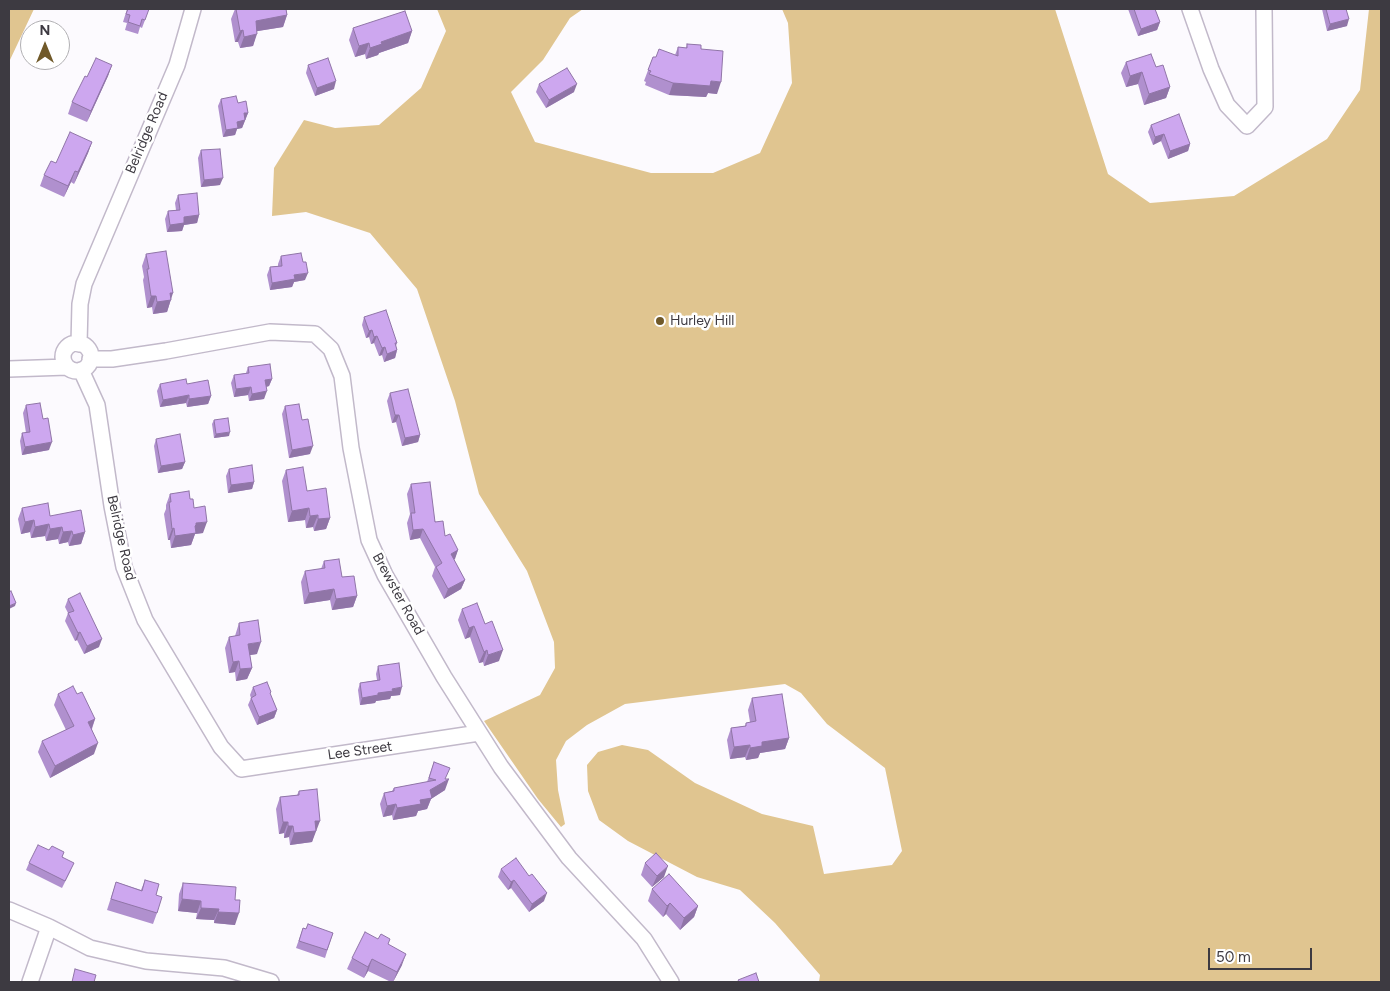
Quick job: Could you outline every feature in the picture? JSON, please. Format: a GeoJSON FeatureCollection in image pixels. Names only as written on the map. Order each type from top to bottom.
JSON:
{"type":"FeatureCollection","features":[{"type":"Feature","properties":{"kind":"street","name":"Belridge Road"},"geometry":{"type":"LineString","coordinates":[[193,9],[177,65],[105,230],[84,284],[80,304],[80,344],[87,348],[80,365],[97,405],[111,502],[124,567],[145,620],[221,747],[242,769]]}},
{"type":"Feature","properties":{"kind":"street"},"geometry":{"type":"LineString","coordinates":[[1190,9],[1211,68],[1227,105],[1247,126],[1265,107],[1264,9]]}},
{"type":"Feature","properties":{"kind":"street","name":"Brewster Road"},"geometry":{"type":"LineString","coordinates":[[9,369],[80,365],[270,332],[315,334],[331,349],[342,376],[350,448],[369,540],[386,575],[444,677],[501,766],[569,858],[644,939],[671,982]]}},
{"type":"Feature","properties":{"kind":"street"},"geometry":{"type":"LineString","coordinates":[[80,344],[68,346],[64,352],[63,360],[80,365]]}},
{"type":"Feature","properties":{"kind":"street","name":"Lee Street"},"geometry":{"type":"LineString","coordinates":[[242,769],[480,733]]}},
{"type":"Feature","properties":{"kind":"street"},"geometry":{"type":"LineString","coordinates":[[9,910],[49,927],[90,948],[146,961],[224,968],[271,982]]}},
{"type":"Feature","properties":{"kind":"street"},"geometry":{"type":"LineString","coordinates":[[30,982],[49,927]]}},
{"type":"Feature","properties":{"kind":"shaded area"},"geometry":{"type":"Polygon","coordinates":[[[9,9],[34,9],[29,20],[20,20],[20,39],[9,62],[9,9]]]}},
{"type":"Feature","properties":{"kind":"shaded area"},"geometry":{"type":"Polygon","coordinates":[[[437,9],[583,9],[570,18],[543,60],[511,92],[535,142],[651,173],[713,173],[760,153],[792,83],[788,23],[782,9],[1055,9],[1108,174],[1150,203],[1234,196],[1327,139],[1360,90],[1369,9],[1381,9],[1381,982],[819,982],[820,975],[775,923],[740,890],[697,877],[628,841],[599,820],[588,791],[587,765],[598,752],[622,745],[648,750],[695,783],[762,814],[813,826],[824,874],[892,865],[902,851],[885,768],[827,724],[801,693],[785,684],[625,704],[587,725],[566,741],[556,760],[558,790],[565,824],[561,827],[538,799],[484,721],[540,695],[555,668],[554,642],[527,571],[479,494],[455,401],[417,289],[370,233],[306,212],[272,216],[274,168],[304,120],[335,128],[379,125],[421,88],[446,31],[437,9]]]}},
{"type":"Feature","properties":{"kind":"building"},"geometry":{"type":"Polygon","coordinates":[[[128,9],[149,9],[145,20],[142,19],[140,26],[128,22],[130,15],[126,14],[128,9]]]}},
{"type":"Feature","properties":{"kind":"building"},"geometry":{"type":"Polygon","coordinates":[[[236,9],[286,9],[287,15],[256,21],[257,34],[244,37],[243,30],[240,31],[236,9]]]}},
{"type":"Feature","properties":{"kind":"building"},"geometry":{"type":"Polygon","coordinates":[[[1134,9],[1155,9],[1160,22],[1141,29],[1134,9]]]}},
{"type":"Feature","properties":{"kind":"building"},"geometry":{"type":"Polygon","coordinates":[[[1326,9],[1346,9],[1349,19],[1330,24],[1326,9]]]}},
{"type":"Feature","properties":{"kind":"building"},"geometry":{"type":"Polygon","coordinates":[[[405,11],[412,31],[370,48],[369,43],[359,46],[353,28],[405,11]]]}},
{"type":"Feature","properties":{"kind":"building"},"geometry":{"type":"Polygon","coordinates":[[[687,44],[701,45],[701,49],[723,51],[721,82],[711,81],[710,86],[673,83],[649,74],[651,71],[648,70],[653,57],[656,57],[659,49],[678,56],[678,47],[687,48],[687,44]]]}},
{"type":"Feature","properties":{"kind":"building"},"geometry":{"type":"Polygon","coordinates":[[[1151,54],[1156,67],[1163,65],[1170,87],[1149,94],[1142,72],[1130,76],[1126,62],[1151,54]]]}},
{"type":"Feature","properties":{"kind":"building"},"geometry":{"type":"Polygon","coordinates":[[[96,58],[112,65],[91,111],[72,102],[96,58]]]}},
{"type":"Feature","properties":{"kind":"building"},"geometry":{"type":"Polygon","coordinates":[[[328,58],[336,81],[317,88],[308,65],[328,58]]]}},
{"type":"Feature","properties":{"kind":"building"},"geometry":{"type":"Polygon","coordinates":[[[567,68],[577,84],[549,100],[539,84],[567,68]]]}},
{"type":"Feature","properties":{"kind":"building"},"geometry":{"type":"Polygon","coordinates":[[[236,96],[238,103],[246,101],[248,113],[244,113],[245,120],[237,122],[238,128],[226,130],[221,99],[236,96]]]}},
{"type":"Feature","properties":{"kind":"building"},"geometry":{"type":"Polygon","coordinates":[[[1179,114],[1190,144],[1170,151],[1164,134],[1155,137],[1151,125],[1179,114]]]}},
{"type":"Feature","properties":{"kind":"building"},"geometry":{"type":"Polygon","coordinates":[[[70,132],[92,142],[78,172],[75,171],[68,186],[44,175],[51,161],[56,163],[70,132]]]}},
{"type":"Feature","properties":{"kind":"building"},"geometry":{"type":"Polygon","coordinates":[[[220,149],[223,178],[204,180],[201,150],[220,149]]]}},
{"type":"Feature","properties":{"kind":"building"},"geometry":{"type":"Polygon","coordinates":[[[197,193],[199,215],[184,217],[184,223],[170,225],[168,211],[180,210],[178,195],[197,193]]]}},
{"type":"Feature","properties":{"kind":"building"},"geometry":{"type":"Polygon","coordinates":[[[166,251],[173,293],[170,293],[171,300],[157,302],[156,296],[151,296],[146,254],[166,251]]]}},
{"type":"Feature","properties":{"kind":"building"},"geometry":{"type":"Polygon","coordinates":[[[301,253],[303,262],[306,262],[308,273],[294,275],[295,279],[272,283],[270,267],[282,266],[281,256],[301,253]]]}},
{"type":"Feature","properties":{"kind":"building"},"geometry":{"type":"Polygon","coordinates":[[[386,310],[397,343],[395,343],[397,350],[387,354],[385,347],[382,348],[377,336],[374,337],[372,330],[369,331],[364,317],[386,310]]]}},
{"type":"Feature","properties":{"kind":"building"},"geometry":{"type":"Polygon","coordinates":[[[270,364],[272,379],[265,380],[267,391],[252,394],[251,387],[236,389],[234,375],[249,373],[248,367],[270,364]]]}},
{"type":"Feature","properties":{"kind":"building"},"geometry":{"type":"Polygon","coordinates":[[[186,379],[187,384],[208,380],[211,396],[189,399],[189,395],[163,400],[160,384],[186,379]]]}},
{"type":"Feature","properties":{"kind":"building"},"geometry":{"type":"Polygon","coordinates":[[[408,389],[420,435],[405,438],[399,415],[395,415],[390,393],[408,389]]]}},
{"type":"Feature","properties":{"kind":"building"},"geometry":{"type":"Polygon","coordinates":[[[40,403],[43,419],[48,418],[52,442],[25,447],[22,433],[30,432],[26,405],[40,403]]]}},
{"type":"Feature","properties":{"kind":"building"},"geometry":{"type":"Polygon","coordinates":[[[299,404],[302,420],[308,419],[313,446],[292,450],[285,406],[299,404]]]}},
{"type":"Feature","properties":{"kind":"building"},"geometry":{"type":"Polygon","coordinates":[[[228,418],[230,432],[216,434],[214,420],[228,418]]]}},
{"type":"Feature","properties":{"kind":"building"},"geometry":{"type":"Polygon","coordinates":[[[180,434],[185,462],[161,466],[156,439],[180,434]]]}},
{"type":"Feature","properties":{"kind":"building"},"geometry":{"type":"Polygon","coordinates":[[[252,465],[254,482],[231,485],[229,469],[252,465]]]}},
{"type":"Feature","properties":{"kind":"building"},"geometry":{"type":"Polygon","coordinates":[[[303,467],[307,491],[326,488],[330,518],[318,519],[318,515],[310,516],[309,508],[292,511],[286,470],[303,467]]]}},
{"type":"Feature","properties":{"kind":"building"},"geometry":{"type":"Polygon","coordinates":[[[430,482],[435,522],[443,521],[445,536],[450,534],[458,550],[451,554],[465,580],[448,589],[436,567],[442,563],[423,529],[413,530],[411,513],[415,513],[411,484],[430,482]]]}},
{"type":"Feature","properties":{"kind":"building"},"geometry":{"type":"Polygon","coordinates":[[[189,491],[190,499],[193,499],[194,508],[205,506],[207,522],[196,523],[196,533],[175,536],[174,528],[172,529],[170,494],[189,491]]]}},
{"type":"Feature","properties":{"kind":"building"},"geometry":{"type":"Polygon","coordinates":[[[48,503],[50,516],[81,510],[85,532],[73,535],[72,531],[63,532],[62,527],[50,529],[49,524],[35,527],[34,520],[25,522],[22,508],[48,503]]]}},
{"type":"Feature","properties":{"kind":"building"},"geometry":{"type":"Polygon","coordinates":[[[339,559],[342,577],[354,576],[357,596],[336,599],[334,589],[309,593],[305,571],[325,568],[324,561],[339,559]]]}},
{"type":"Feature","properties":{"kind":"building"},"geometry":{"type":"Polygon","coordinates":[[[11,591],[16,603],[9,606],[9,592],[11,591]]]}},
{"type":"Feature","properties":{"kind":"building"},"geometry":{"type":"Polygon","coordinates":[[[80,593],[102,639],[87,646],[68,613],[74,611],[68,599],[80,593]]]}},
{"type":"Feature","properties":{"kind":"building"},"geometry":{"type":"Polygon","coordinates":[[[477,603],[485,624],[492,621],[503,650],[488,655],[487,650],[484,652],[474,626],[469,628],[462,609],[477,603]]]}},
{"type":"Feature","properties":{"kind":"building"},"geometry":{"type":"Polygon","coordinates":[[[258,620],[261,642],[248,644],[252,668],[240,669],[239,661],[233,662],[229,637],[240,635],[239,623],[258,620]]]}},
{"type":"Feature","properties":{"kind":"building"},"geometry":{"type":"Polygon","coordinates":[[[399,663],[402,687],[362,698],[360,683],[380,680],[378,666],[399,663]]]}},
{"type":"Feature","properties":{"kind":"building"},"geometry":{"type":"Polygon","coordinates":[[[267,682],[277,710],[259,717],[251,698],[256,695],[253,687],[267,682]]]}},
{"type":"Feature","properties":{"kind":"building"},"geometry":{"type":"Polygon","coordinates":[[[73,686],[77,694],[82,692],[95,719],[88,722],[98,743],[55,766],[42,741],[74,726],[58,694],[73,686]]]}},
{"type":"Feature","properties":{"kind":"building"},"geometry":{"type":"Polygon","coordinates":[[[782,694],[789,738],[762,742],[762,746],[750,748],[750,745],[734,747],[731,728],[746,726],[746,723],[756,721],[752,698],[782,694]]]}},
{"type":"Feature","properties":{"kind":"building"},"geometry":{"type":"Polygon","coordinates":[[[434,762],[450,768],[445,779],[449,779],[430,790],[432,798],[420,800],[421,804],[397,808],[396,804],[387,806],[384,793],[394,791],[394,788],[436,780],[429,778],[434,762]]]}},
{"type":"Feature","properties":{"kind":"building"},"geometry":{"type":"Polygon","coordinates":[[[317,789],[320,821],[315,821],[316,831],[294,833],[293,826],[288,826],[288,822],[283,822],[280,797],[299,795],[299,791],[317,789]]]}},
{"type":"Feature","properties":{"kind":"building"},"geometry":{"type":"Polygon","coordinates":[[[38,845],[49,850],[52,846],[64,852],[62,857],[74,863],[65,881],[29,863],[38,845]]]}},
{"type":"Feature","properties":{"kind":"building"},"geometry":{"type":"Polygon","coordinates":[[[656,853],[668,866],[657,876],[645,863],[656,853]]]}},
{"type":"Feature","properties":{"kind":"building"},"geometry":{"type":"Polygon","coordinates":[[[516,858],[529,876],[532,874],[547,893],[532,904],[514,880],[511,882],[501,869],[516,858]]]}},
{"type":"Feature","properties":{"kind":"building"},"geometry":{"type":"Polygon","coordinates":[[[669,874],[698,906],[684,918],[670,903],[667,906],[652,889],[669,874]]]}},
{"type":"Feature","properties":{"kind":"building"},"geometry":{"type":"Polygon","coordinates":[[[145,880],[159,884],[156,895],[162,897],[157,913],[111,899],[116,882],[142,891],[145,880]]]}},
{"type":"Feature","properties":{"kind":"building"},"geometry":{"type":"Polygon","coordinates":[[[183,883],[236,887],[235,900],[240,900],[239,913],[218,912],[219,909],[201,908],[201,901],[182,899],[183,883]]]}},
{"type":"Feature","properties":{"kind":"building"},"geometry":{"type":"Polygon","coordinates":[[[308,924],[333,933],[327,950],[299,941],[303,928],[306,929],[308,924]]]}},
{"type":"Feature","properties":{"kind":"building"},"geometry":{"type":"Polygon","coordinates":[[[365,932],[378,939],[381,934],[390,939],[388,944],[406,954],[397,972],[372,959],[368,967],[352,958],[365,932]]]}},
{"type":"Feature","properties":{"kind":"building"},"geometry":{"type":"Polygon","coordinates":[[[75,969],[96,975],[94,982],[72,982],[75,969]]]}},
{"type":"Feature","properties":{"kind":"building"},"geometry":{"type":"Polygon","coordinates":[[[756,973],[759,982],[739,982],[738,980],[756,973]]]}},
{"type":"Feature","properties":{"kind":"place","name":"Hurley Hill"},"geometry":{"type":"Point","coordinates":[660,321]}}]}
